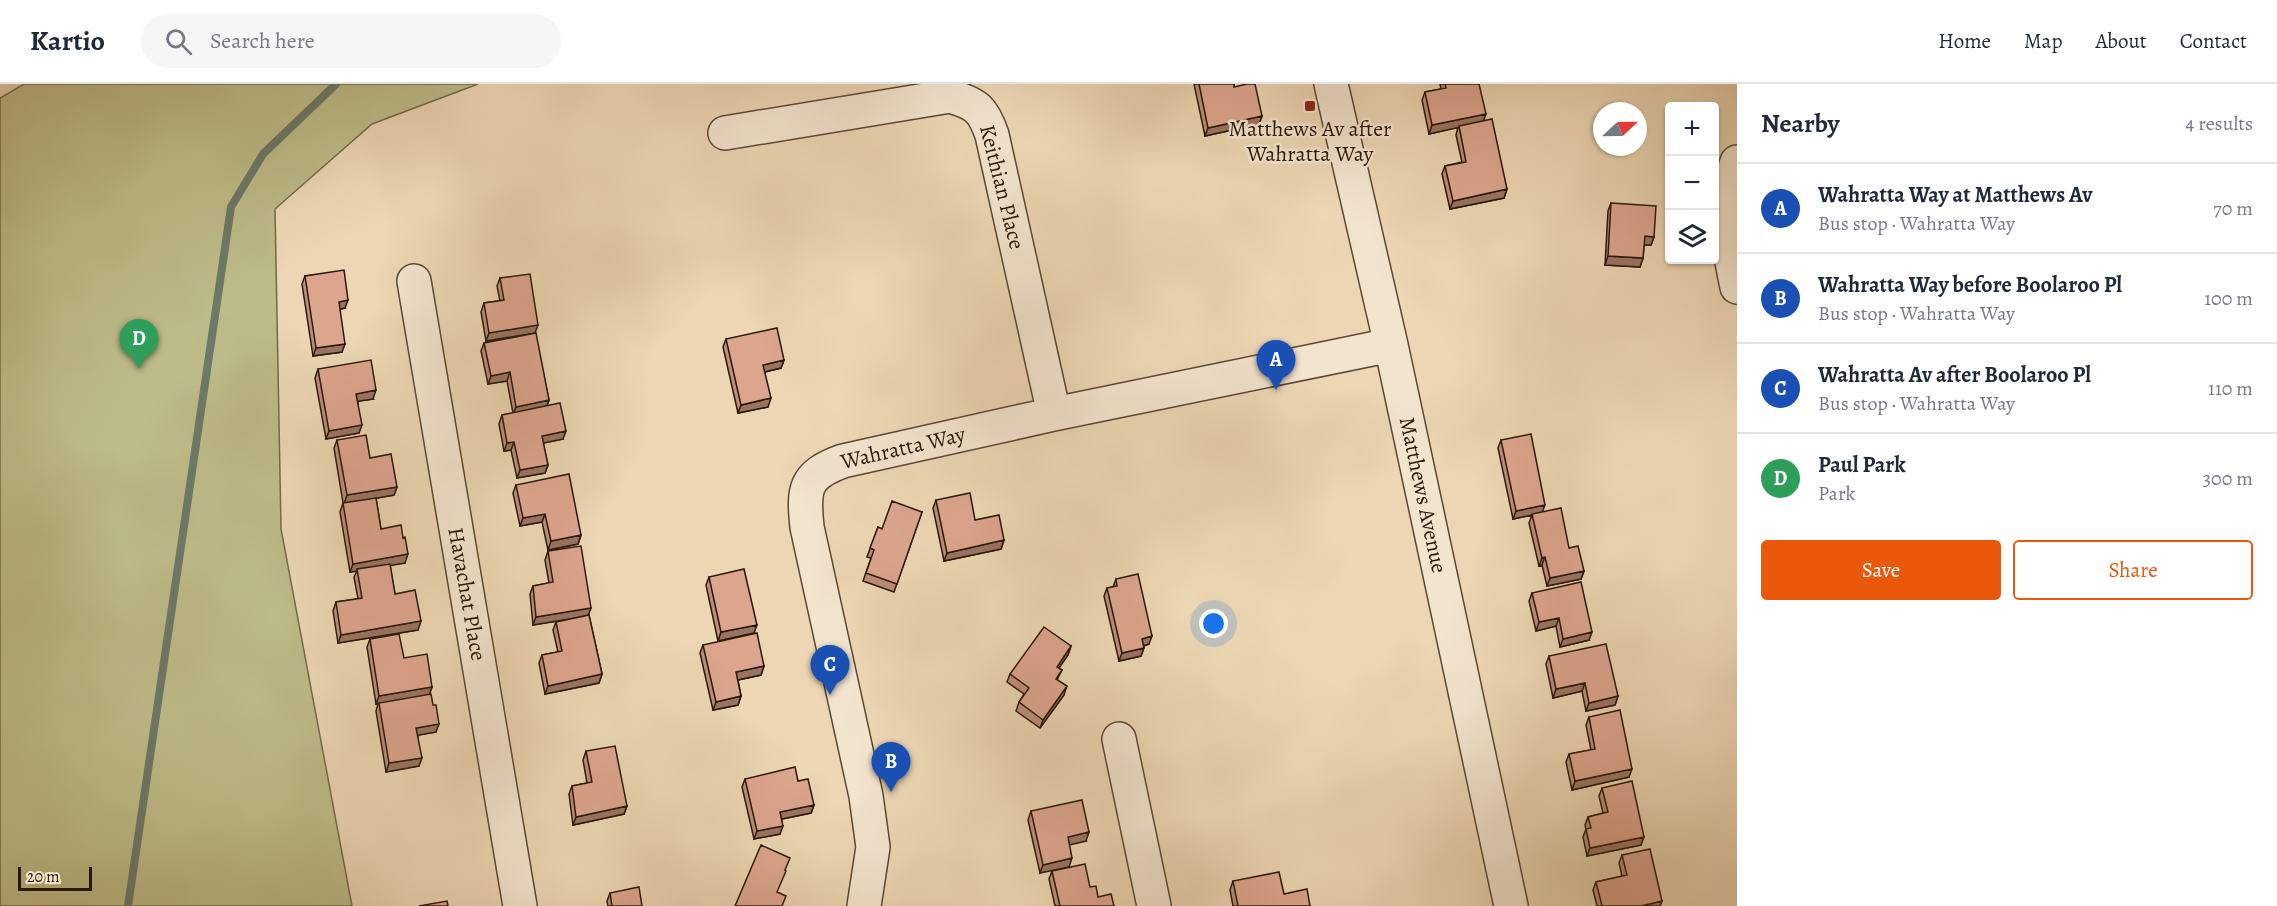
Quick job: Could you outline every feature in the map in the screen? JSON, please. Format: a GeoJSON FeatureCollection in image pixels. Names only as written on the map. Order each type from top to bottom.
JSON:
{"type":"FeatureCollection","features":[{"type":"Feature","properties":{"kind":"street","name":"Matthews Avenue"},"geometry":{"type":"LineString","coordinates":[[1331,84],[1391,345],[1511,906]]}},
{"type":"Feature","properties":{"kind":"street","name":"Keithian Place"},"geometry":{"type":"LineString","coordinates":[[725,133],[950,96],[971,102],[985,116],[992,135],[1054,414]]}},
{"type":"Feature","properties":{"kind":"street"},"geometry":{"type":"LineString","coordinates":[[1737,162],[1726,200],[1731,258],[1737,287]]}},
{"type":"Feature","properties":{"kind":"street","name":"Havachat Place"},"geometry":{"type":"LineString","coordinates":[[414,281],[520,906]]}},
{"type":"Feature","properties":{"kind":"street","name":"Wahratta Way"},"geometry":{"type":"LineString","coordinates":[[864,906],[873,847],[872,837],[866,796],[807,527],[804,504],[809,482],[823,468],[843,461],[1054,414],[1391,345]]}},
{"type":"Feature","properties":{"kind":"street"},"geometry":{"type":"LineString","coordinates":[[1119,739],[1154,906]]}},
{"type":"Feature","properties":{"kind":"shaded area"},"geometry":{"type":"Polygon","coordinates":[[[24,84],[478,84],[372,124],[275,209],[281,529],[352,906],[0,906],[0,98],[24,84]]]}},
{"type":"Feature","properties":{"kind":"building"},"geometry":{"type":"Polygon","coordinates":[[[1199,84],[1234,84],[1234,87],[1255,84],[1262,116],[1208,128],[1199,84]]]}},
{"type":"Feature","properties":{"kind":"building"},"geometry":{"type":"Polygon","coordinates":[[[1445,84],[1479,84],[1486,114],[1432,125],[1425,92],[1446,88],[1445,84]]]}},
{"type":"Feature","properties":{"kind":"building"},"geometry":{"type":"Polygon","coordinates":[[[1492,119],[1507,189],[1453,201],[1445,166],[1466,162],[1459,126],[1492,119]]]}},
{"type":"Feature","properties":{"kind":"building"},"geometry":{"type":"Polygon","coordinates":[[[1611,203],[1656,206],[1654,237],[1645,236],[1643,258],[1608,256],[1611,203]]]}},
{"type":"Feature","properties":{"kind":"building"},"geometry":{"type":"Polygon","coordinates":[[[344,270],[348,300],[339,302],[345,344],[316,348],[305,276],[344,270]]]}},
{"type":"Feature","properties":{"kind":"building"},"geometry":{"type":"Polygon","coordinates":[[[530,274],[538,325],[489,333],[484,303],[504,300],[500,278],[530,274]]]}},
{"type":"Feature","properties":{"kind":"building"},"geometry":{"type":"Polygon","coordinates":[[[777,328],[784,360],[763,365],[771,398],[741,405],[726,339],[777,328]]]}},
{"type":"Feature","properties":{"kind":"building"},"geometry":{"type":"Polygon","coordinates":[[[536,333],[549,400],[516,407],[510,372],[491,376],[484,343],[536,333]]]}},
{"type":"Feature","properties":{"kind":"building"},"geometry":{"type":"Polygon","coordinates":[[[371,360],[376,390],[356,394],[362,425],[329,431],[318,369],[371,360]]]}},
{"type":"Feature","properties":{"kind":"building"},"geometry":{"type":"Polygon","coordinates":[[[560,403],[566,431],[542,436],[548,465],[520,470],[514,442],[507,443],[502,415],[560,403]]]}},
{"type":"Feature","properties":{"kind":"building"},"geometry":{"type":"Polygon","coordinates":[[[1531,434],[1545,505],[1516,511],[1501,440],[1531,434]]]}},
{"type":"Feature","properties":{"kind":"building"},"geometry":{"type":"Polygon","coordinates":[[[366,435],[370,458],[391,454],[397,487],[347,495],[337,440],[366,435]]]}},
{"type":"Feature","properties":{"kind":"building"},"geometry":{"type":"Polygon","coordinates":[[[569,474],[581,535],[551,541],[545,514],[523,518],[516,485],[569,474]]]}},
{"type":"Feature","properties":{"kind":"building"},"geometry":{"type":"Polygon","coordinates":[[[970,493],[975,520],[999,515],[1004,540],[947,553],[936,500],[970,493]]]}},
{"type":"Feature","properties":{"kind":"building"},"geometry":{"type":"Polygon","coordinates":[[[376,498],[381,529],[401,525],[408,554],[353,564],[343,503],[376,498]]]}},
{"type":"Feature","properties":{"kind":"building"},"geometry":{"type":"Polygon","coordinates":[[[892,501],[922,512],[897,584],[866,573],[874,550],[870,548],[878,527],[882,529],[892,501]]]}},
{"type":"Feature","properties":{"kind":"building"},"geometry":{"type":"Polygon","coordinates":[[[1561,508],[1569,548],[1578,546],[1584,571],[1550,578],[1545,557],[1542,558],[1532,514],[1561,508]]]}},
{"type":"Feature","properties":{"kind":"building"},"geometry":{"type":"Polygon","coordinates":[[[581,546],[591,608],[536,617],[533,586],[553,582],[548,551],[581,546]]]}},
{"type":"Feature","properties":{"kind":"building"},"geometry":{"type":"Polygon","coordinates":[[[390,564],[395,594],[415,590],[421,621],[341,635],[336,602],[362,598],[357,569],[390,564]]]}},
{"type":"Feature","properties":{"kind":"building"},"geometry":{"type":"Polygon","coordinates":[[[744,569],[757,625],[721,632],[709,577],[744,569]]]}},
{"type":"Feature","properties":{"kind":"building"},"geometry":{"type":"Polygon","coordinates":[[[1138,574],[1152,636],[1142,639],[1144,648],[1122,653],[1107,588],[1117,586],[1116,579],[1138,574]]]}},
{"type":"Feature","properties":{"kind":"building"},"geometry":{"type":"Polygon","coordinates":[[[1581,582],[1592,632],[1563,639],[1559,618],[1539,622],[1532,593],[1581,582]]]}},
{"type":"Feature","properties":{"kind":"building"},"geometry":{"type":"Polygon","coordinates":[[[589,615],[602,674],[548,686],[542,655],[562,651],[556,622],[589,615]]]}},
{"type":"Feature","properties":{"kind":"building"},"geometry":{"type":"Polygon","coordinates":[[[1044,627],[1071,646],[1057,667],[1062,670],[1056,679],[1067,686],[1043,720],[1019,702],[1029,688],[1010,674],[1044,627]]]}},
{"type":"Feature","properties":{"kind":"building"},"geometry":{"type":"Polygon","coordinates":[[[757,633],[764,666],[736,672],[741,696],[716,702],[703,645],[757,633]]]}},
{"type":"Feature","properties":{"kind":"building"},"geometry":{"type":"Polygon","coordinates":[[[399,634],[404,658],[427,654],[432,687],[379,696],[370,639],[399,634]]]}},
{"type":"Feature","properties":{"kind":"building"},"geometry":{"type":"Polygon","coordinates":[[[1606,644],[1618,696],[1589,703],[1585,683],[1556,689],[1549,656],[1606,644]]]}},
{"type":"Feature","properties":{"kind":"building"},"geometry":{"type":"Polygon","coordinates":[[[431,694],[433,705],[436,705],[439,724],[416,728],[422,758],[389,763],[379,703],[431,694]]]}},
{"type":"Feature","properties":{"kind":"building"},"geometry":{"type":"Polygon","coordinates":[[[1620,710],[1632,769],[1575,781],[1569,754],[1595,749],[1589,717],[1620,710]]]}},
{"type":"Feature","properties":{"kind":"building"},"geometry":{"type":"Polygon","coordinates":[[[615,746],[627,806],[576,817],[572,786],[592,782],[586,751],[615,746]]]}},
{"type":"Feature","properties":{"kind":"building"},"geometry":{"type":"Polygon","coordinates":[[[795,767],[798,781],[808,779],[814,805],[780,812],[783,826],[757,831],[745,779],[795,767]]]}},
{"type":"Feature","properties":{"kind":"building"},"geometry":{"type":"Polygon","coordinates":[[[1632,781],[1644,837],[1590,848],[1586,829],[1591,828],[1588,817],[1608,812],[1602,788],[1632,781]]]}},
{"type":"Feature","properties":{"kind":"building"},"geometry":{"type":"Polygon","coordinates":[[[1082,800],[1089,832],[1068,837],[1072,858],[1043,865],[1031,811],[1082,800]]]}},
{"type":"Feature","properties":{"kind":"building"},"geometry":{"type":"Polygon","coordinates":[[[761,845],[790,858],[777,892],[786,896],[782,906],[735,906],[761,845]]]}},
{"type":"Feature","properties":{"kind":"building"},"geometry":{"type":"Polygon","coordinates":[[[1650,849],[1662,901],[1641,906],[1602,906],[1596,882],[1627,875],[1622,855],[1650,849]]]}},
{"type":"Feature","properties":{"kind":"building"},"geometry":{"type":"Polygon","coordinates":[[[1085,864],[1090,887],[1096,886],[1098,897],[1111,894],[1114,906],[1060,906],[1052,871],[1085,864]]]}},
{"type":"Feature","properties":{"kind":"building"},"geometry":{"type":"Polygon","coordinates":[[[1279,872],[1284,894],[1307,889],[1310,906],[1238,906],[1233,881],[1279,872]]]}},
{"type":"Feature","properties":{"kind":"building"},"geometry":{"type":"Polygon","coordinates":[[[639,887],[642,906],[612,906],[610,893],[639,887]]]}},
{"type":"Feature","properties":{"kind":"building"},"geometry":{"type":"Polygon","coordinates":[[[447,901],[448,906],[419,906],[447,901]]]}},
{"type":"Feature","properties":{"kind":"waterway"},"geometry":{"type":"LineString","coordinates":[[128,906],[231,207],[263,154],[336,84]]}},
{"type":"Feature","properties":{"kind":"place","name":"Matthews Av after Wahratta Way"},"geometry":{"type":"Point","coordinates":[1310,106]}},
{"type":"Feature","properties":{"kind":"place","name":"Paul Park"},"geometry":{"type":"Point","coordinates":[139,369]}},
{"type":"Feature","properties":{"kind":"place","name":"Wahratta Way at Matthews Av"},"geometry":{"type":"Point","coordinates":[1276,390]}},
{"type":"Feature","properties":{"kind":"place","name":"Wahratta Av after Boolaroo Pl"},"geometry":{"type":"Point","coordinates":[830,695]}},
{"type":"Feature","properties":{"kind":"place","name":"Wahratta Way before Boolaroo Pl"},"geometry":{"type":"Point","coordinates":[891,792]}}]}
